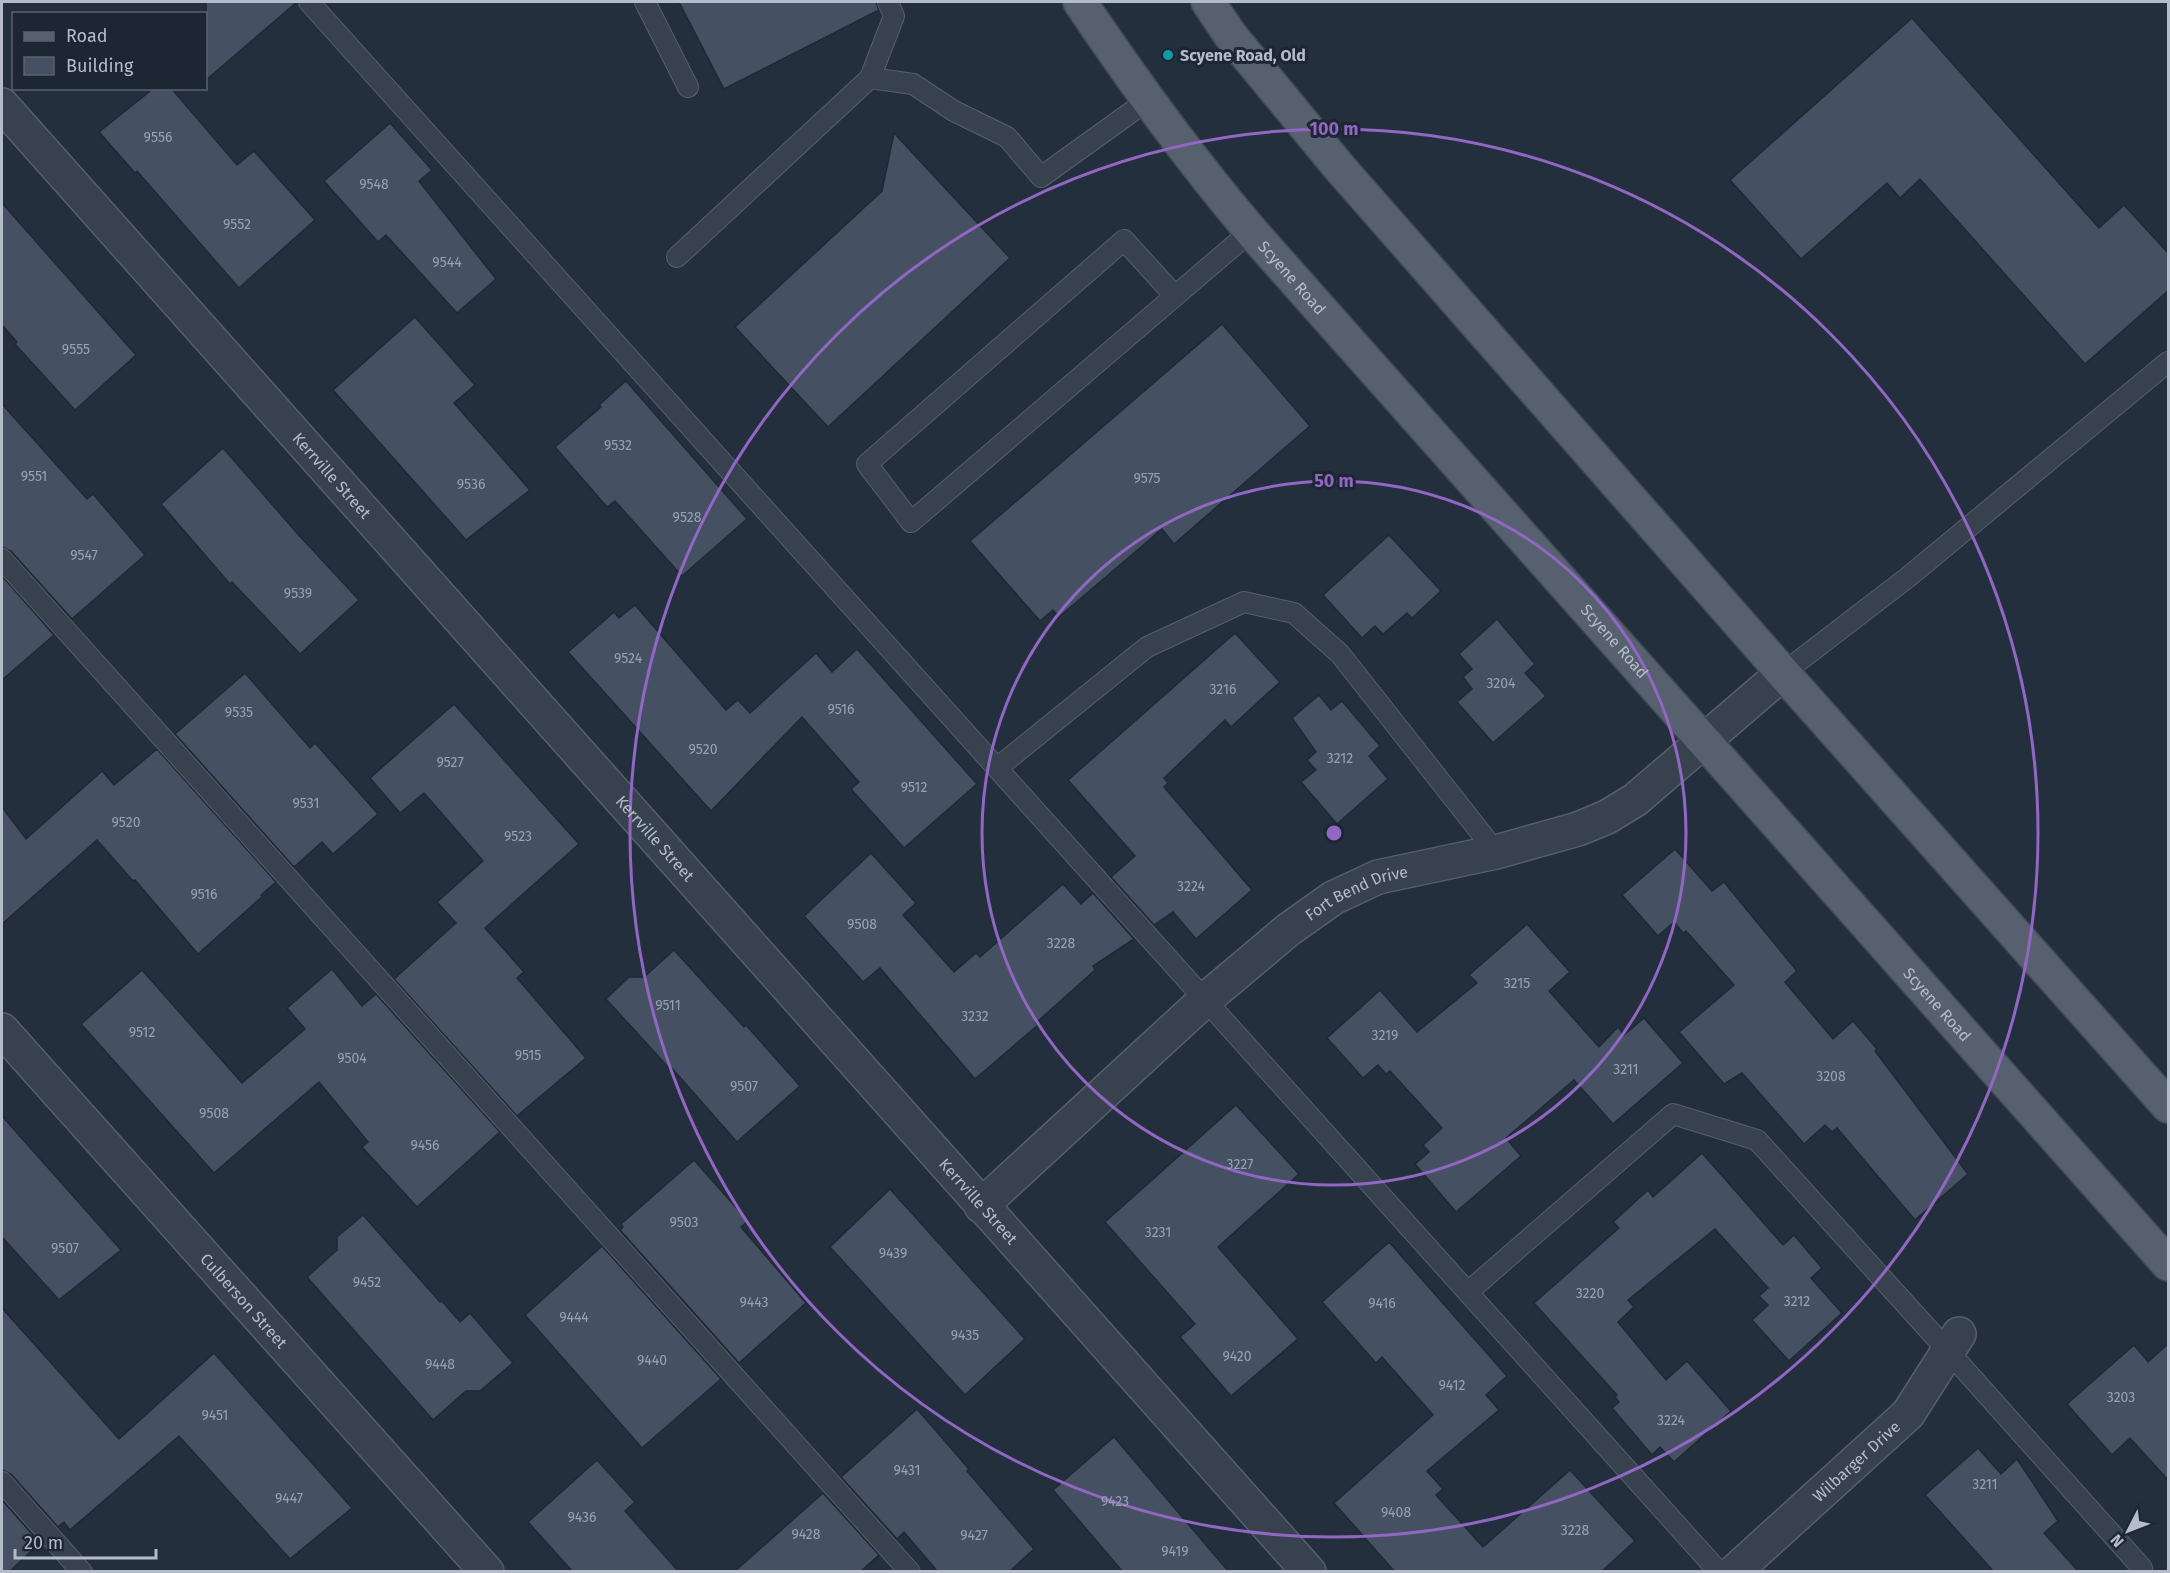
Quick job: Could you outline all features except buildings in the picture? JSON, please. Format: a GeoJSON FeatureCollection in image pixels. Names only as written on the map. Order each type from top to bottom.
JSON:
{"type":"FeatureCollection","features":[{"type":"Feature","properties":{"kind":"main road","name":"Scyene Road"},"geometry":{"type":"LineString","coordinates":[[1080,2],[1202,173],[1251,231],[2169,1264]]}},
{"type":"Feature","properties":{"kind":"main road"},"geometry":{"type":"LineString","coordinates":[[1208,2],[1231,36],[1339,167],[1783,673],[2169,1106]]}},
{"type":"Feature","properties":{"kind":"street","name":"Kerrville Street"},"geometry":{"type":"LineString","coordinates":[[2,105],[1309,1572]]}},
{"type":"Feature","properties":{"kind":"street","name":"Fort Bend Drive"},"geometry":{"type":"LineString","coordinates":[[981,1206],[1206,999],[1288,930],[1333,898],[1378,877],[1496,852],[1578,829],[1607,817],[1635,800],[1783,673]]}},
{"type":"Feature","properties":{"kind":"street","name":"Culberson Street"},"geometry":{"type":"LineString","coordinates":[[2,1030],[487,1572]]}},
{"type":"Feature","properties":{"kind":"street","name":"Wilbarger Drive"},"geometry":{"type":"LineString","coordinates":[[1734,1572],[1908,1414],[1954,1342]]}},
{"type":"Feature","properties":{"kind":"lane"},"geometry":{"type":"LineString","coordinates":[[309,2],[1719,1572]]}},
{"type":"Feature","properties":{"kind":"lane"},"geometry":{"type":"LineString","coordinates":[[645,2],[687,87]]}},
{"type":"Feature","properties":{"kind":"lane"},"geometry":{"type":"LineString","coordinates":[[677,257],[870,78],[894,16],[888,2]]}},
{"type":"Feature","properties":{"kind":"lane"},"geometry":{"type":"LineString","coordinates":[[870,78],[913,84],[954,111],[1007,136],[1041,177],[1148,100]]}},
{"type":"Feature","properties":{"kind":"lane"},"geometry":{"type":"LineString","coordinates":[[1175,296],[1124,240],[867,464],[911,522],[1251,231]]}},
{"type":"Feature","properties":{"kind":"lane"},"geometry":{"type":"LineString","coordinates":[[1783,673],[1907,578],[2169,362]]}},
{"type":"Feature","properties":{"kind":"lane"},"geometry":{"type":"LineString","coordinates":[[2,559],[910,1572]]}},
{"type":"Feature","properties":{"kind":"lane"},"geometry":{"type":"LineString","coordinates":[[997,768],[1147,647],[1244,602],[1294,613],[1340,654],[1496,852]]}},
{"type":"Feature","properties":{"kind":"lane"},"geometry":{"type":"LineString","coordinates":[[1469,1291],[1673,1113],[1757,1140],[1954,1342],[2142,1568],[2142,1572]]}},
{"type":"Feature","properties":{"kind":"lane"},"geometry":{"type":"LineString","coordinates":[[2,1482],[82,1572]]}},
{"type":"Feature","properties":{"kind":"place","name":"Scyene Road, Old"},"geometry":{"type":"Point","coordinates":[1168,55]}}]}
